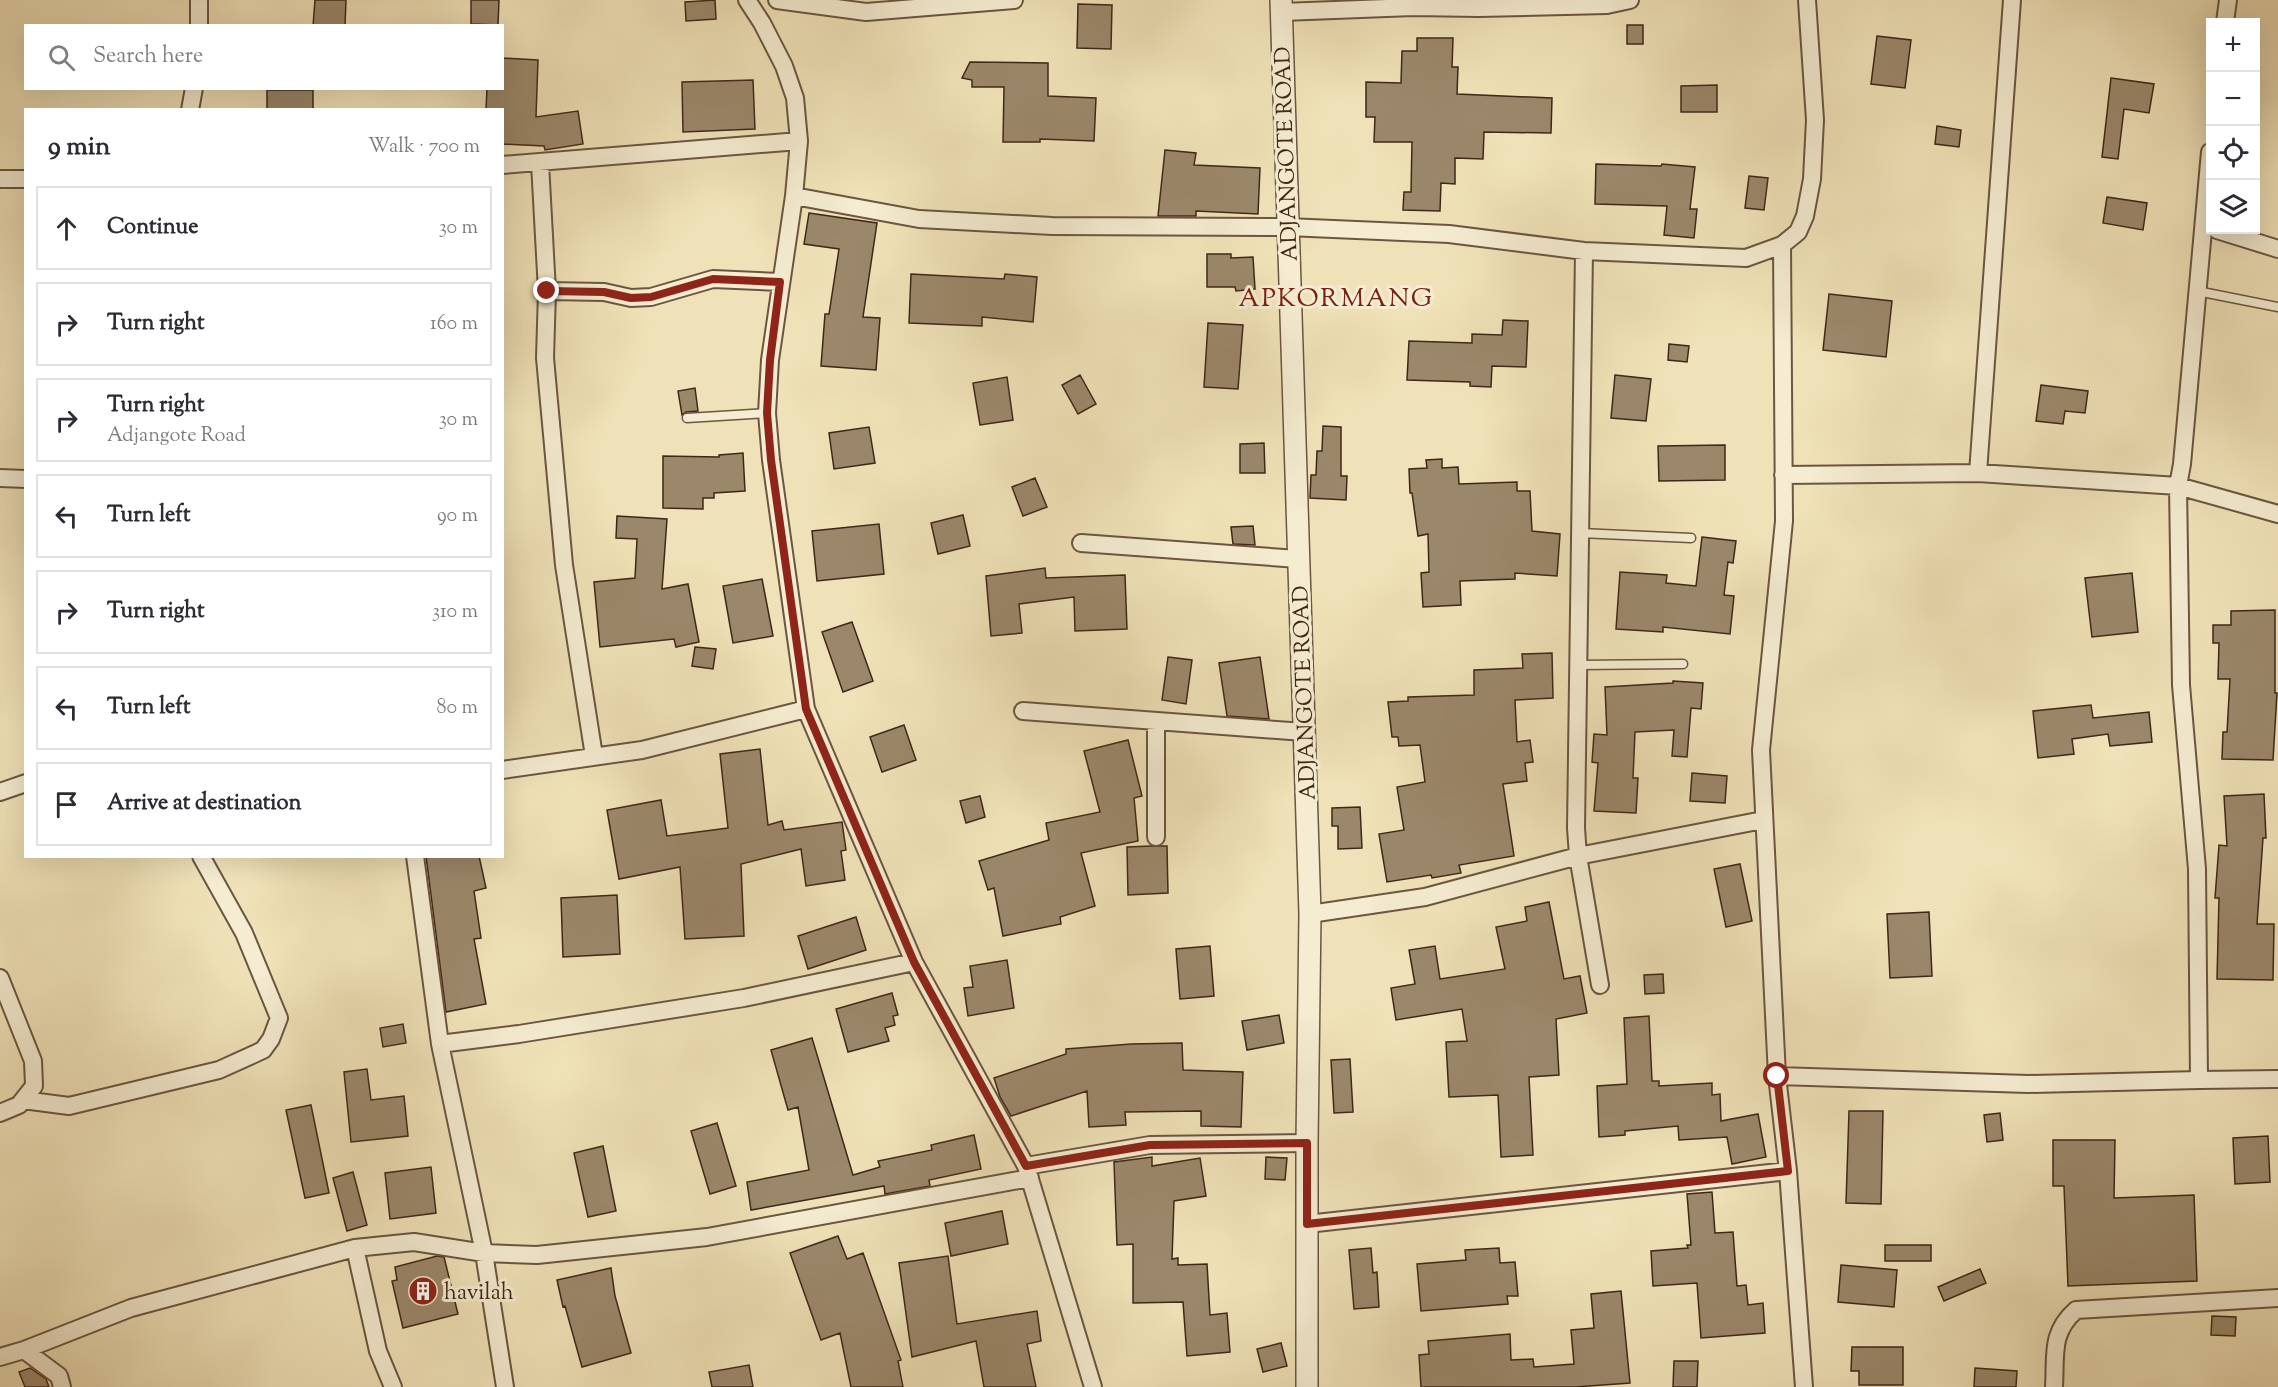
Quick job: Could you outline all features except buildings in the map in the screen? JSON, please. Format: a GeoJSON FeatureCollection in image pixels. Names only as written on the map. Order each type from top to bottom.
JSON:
{"type":"FeatureCollection","features":[{"type":"Feature","properties":{"kind":"street"},"geometry":{"type":"LineString","coordinates":[[199,0],[199,24]]}},
{"type":"Feature","properties":{"kind":"street"},"geometry":{"type":"LineString","coordinates":[[747,0],[762,22],[784,66],[795,98],[799,141],[794,196],[770,360],[767,413],[771,460],[806,709],[914,962],[1028,1172],[1093,1387]]}},
{"type":"Feature","properties":{"kind":"street"},"geometry":{"type":"LineString","coordinates":[[777,0],[866,12],[1014,0]]}},
{"type":"Feature","properties":{"kind":"street"},"geometry":{"type":"LineString","coordinates":[[1281,6],[1478,8],[1595,5],[1624,3],[1630,0]]}},
{"type":"Feature","properties":{"kind":"street"},"geometry":{"type":"LineString","coordinates":[[794,196],[919,219],[1052,226],[1287,227],[1449,234],[1584,251],[1746,258],[1782,245],[1798,232],[1804,216],[1812,179],[1815,120],[1807,0]]}},
{"type":"Feature","properties":{"kind":"street"},"geometry":{"type":"LineString","coordinates":[[1978,473],[2012,0]]}},
{"type":"Feature","properties":{"kind":"street"},"geometry":{"type":"LineString","coordinates":[[2226,18],[2228,0]]}},
{"type":"Feature","properties":{"kind":"street","name":"ADJANGOTE ROAD"},"geometry":{"type":"LineString","coordinates":[[1281,6],[1310,914],[1307,1387]]}},
{"type":"Feature","properties":{"kind":"street"},"geometry":{"type":"LineString","coordinates":[[190,108],[194,90]]}},
{"type":"Feature","properties":{"kind":"street"},"geometry":{"type":"LineString","coordinates":[[504,165],[799,141]]}},
{"type":"Feature","properties":{"kind":"street"},"geometry":{"type":"LineString","coordinates":[[540,163],[547,291],[545,358],[563,554],[594,756]]}},
{"type":"Feature","properties":{"kind":"street"},"geometry":{"type":"LineString","coordinates":[[0,179],[24,179]]}},
{"type":"Feature","properties":{"kind":"street"},"geometry":{"type":"LineString","coordinates":[[2199,1080],[2197,869],[2181,686],[2178,486],[2182,464],[2197,291],[2209,234]]}},
{"type":"Feature","properties":{"kind":"street"},"geometry":{"type":"LineString","coordinates":[[2232,234],[2278,249]]}},
{"type":"Feature","properties":{"kind":"street"},"geometry":{"type":"LineString","coordinates":[[1782,245],[1784,521],[1761,750],[1777,1076],[1788,1171],[1804,1387]]}},
{"type":"Feature","properties":{"kind":"street"},"geometry":{"type":"LineString","coordinates":[[1584,251],[1576,803],[1578,856],[1600,985]]}},
{"type":"Feature","properties":{"kind":"street"},"geometry":{"type":"LineString","coordinates":[[547,291],[604,292],[631,298],[651,297],[713,279],[780,282]]}},
{"type":"Feature","properties":{"kind":"street"},"geometry":{"type":"LineString","coordinates":[[1783,475],[1978,473],[2178,486],[2278,514]]}},
{"type":"Feature","properties":{"kind":"street"},"geometry":{"type":"LineString","coordinates":[[0,478],[24,479]]}},
{"type":"Feature","properties":{"kind":"street"},"geometry":{"type":"LineString","coordinates":[[1081,543],[1298,559]]}},
{"type":"Feature","properties":{"kind":"street"},"geometry":{"type":"LineString","coordinates":[[504,770],[642,750],[806,709]]}},
{"type":"Feature","properties":{"kind":"street"},"geometry":{"type":"LineString","coordinates":[[1023,711],[1304,732]]}},
{"type":"Feature","properties":{"kind":"street"},"geometry":{"type":"LineString","coordinates":[[1156,721],[1156,837]]}},
{"type":"Feature","properties":{"kind":"street"},"geometry":{"type":"LineString","coordinates":[[0,792],[24,784]]}},
{"type":"Feature","properties":{"kind":"street"},"geometry":{"type":"LineString","coordinates":[[1310,914],[1425,897],[1578,856],[1763,820]]}},
{"type":"Feature","properties":{"kind":"street"},"geometry":{"type":"LineString","coordinates":[[23,1100],[69,1106],[219,1070],[263,1050],[271,1039],[279,1018],[244,933],[202,858]]}},
{"type":"Feature","properties":{"kind":"street"},"geometry":{"type":"LineString","coordinates":[[415,858],[440,1044],[484,1253],[505,1387]]}},
{"type":"Feature","properties":{"kind":"street"},"geometry":{"type":"LineString","coordinates":[[440,1044],[519,1034],[744,998],[914,962]]}},
{"type":"Feature","properties":{"kind":"street"},"geometry":{"type":"LineString","coordinates":[[0,978],[33,1061],[34,1086],[19,1105],[0,1113]]}},
{"type":"Feature","properties":{"kind":"street"},"geometry":{"type":"LineString","coordinates":[[1777,1076],[2028,1084],[2278,1078]]}},
{"type":"Feature","properties":{"kind":"street"},"geometry":{"type":"LineString","coordinates":[[0,1357],[24,1350],[131,1308],[355,1248],[414,1242],[484,1253],[537,1255],[707,1237],[1150,1145],[1307,1143]]}},
{"type":"Feature","properties":{"kind":"street"},"geometry":{"type":"LineString","coordinates":[[1307,1224],[1788,1171]]}},
{"type":"Feature","properties":{"kind":"street"},"geometry":{"type":"LineString","coordinates":[[355,1248],[378,1351],[393,1387]]}},
{"type":"Feature","properties":{"kind":"street"},"geometry":{"type":"LineString","coordinates":[[2054,1387],[2056,1338],[2062,1321],[2076,1310],[2278,1299]]}},
{"type":"Feature","properties":{"kind":"street"},"geometry":{"type":"LineString","coordinates":[[24,1350],[59,1376],[62,1387]]}},
{"type":"Feature","properties":{"kind":"lane"},"geometry":{"type":"LineString","coordinates":[[2197,291],[2278,307]]}},
{"type":"Feature","properties":{"kind":"lane"},"geometry":{"type":"LineString","coordinates":[[687,418],[767,413]]}},
{"type":"Feature","properties":{"kind":"lane"},"geometry":{"type":"LineString","coordinates":[[1580,533],[1691,538]]}},
{"type":"Feature","properties":{"kind":"lane"},"geometry":{"type":"LineString","coordinates":[[1578,665],[1683,664]]}},
{"type":"Feature","properties":{"kind":"place","name":"havilah"},"geometry":{"type":"Point","coordinates":[423,1291]}},
{"type":"Feature","properties":{"kind":"district","name":"APKORMANG"},"geometry":{"type":"Point","coordinates":[1336,297]}},
{"type":"Feature","properties":{"kind":"route"},"geometry":{"type":"LineString","coordinates":[[547,291],[604,292],[631,298],[651,297],[713,279],[780,282],[770,360],[767,413],[771,460],[806,709],[914,962],[1026,1166],[1150,1145],[1307,1143],[1307,1224],[1788,1171],[1777,1076]]}}]}
